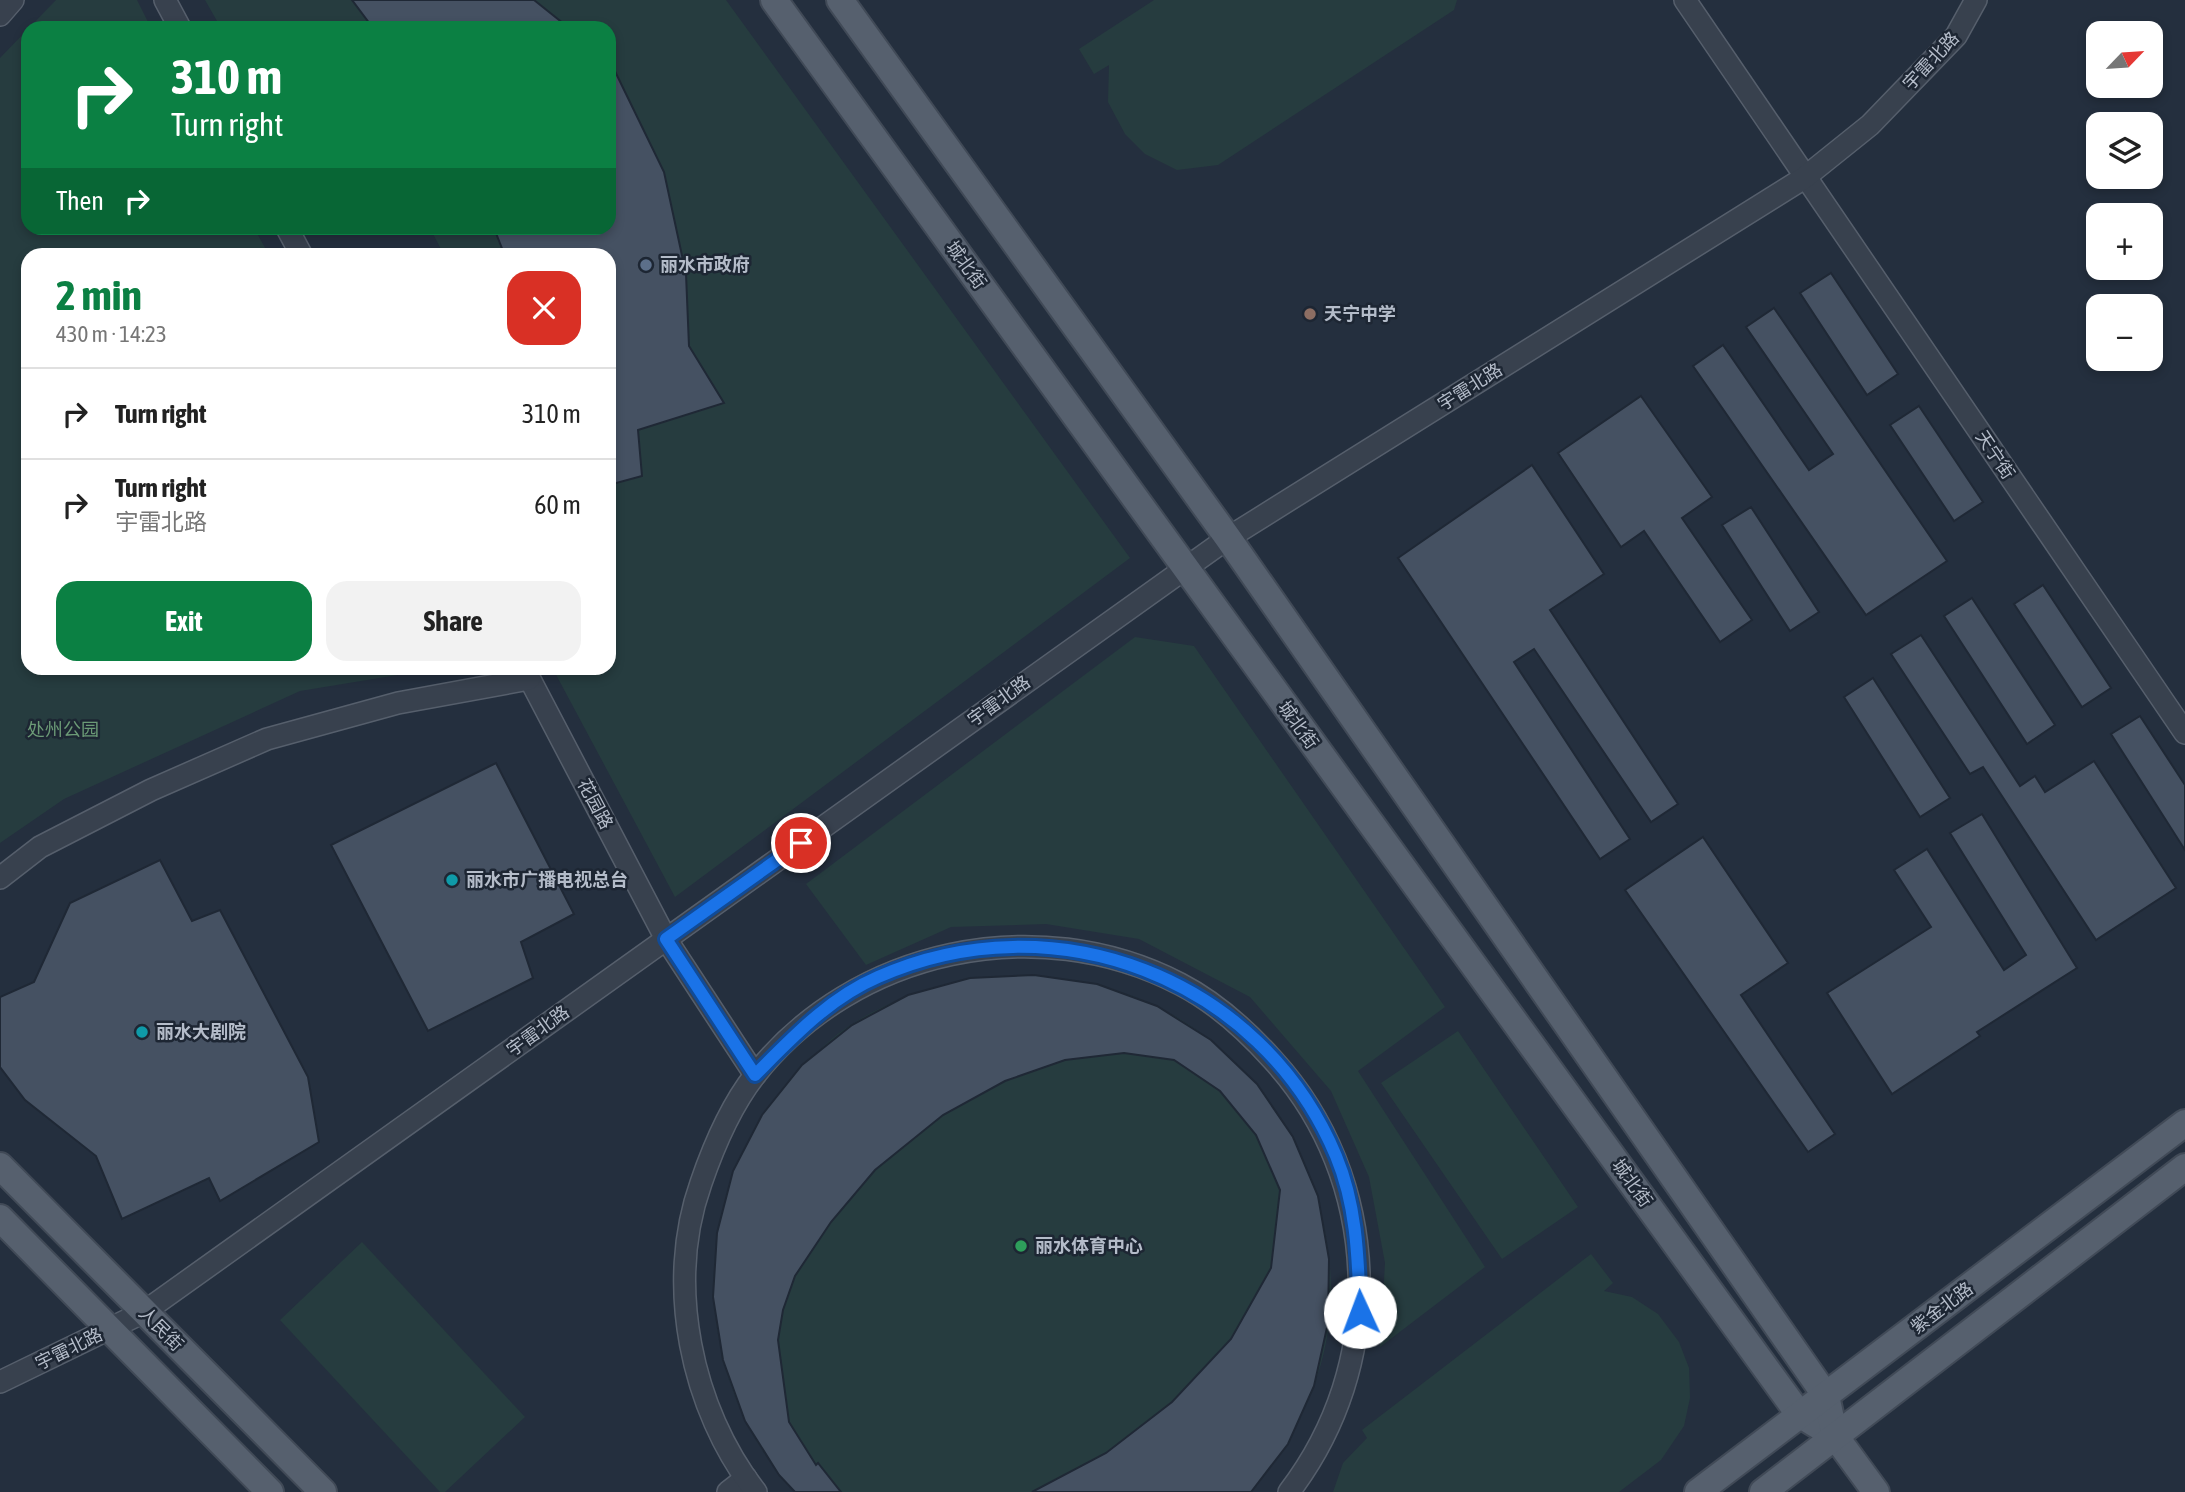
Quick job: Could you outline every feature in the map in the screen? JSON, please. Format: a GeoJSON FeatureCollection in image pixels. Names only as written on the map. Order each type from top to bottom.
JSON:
{"type":"FeatureCollection","features":[{"type":"Feature","properties":{"kind":"main road","name":"城北街"},"geometry":{"type":"LineString","coordinates":[[774,0],[1799,1414],[1835,1436],[1876,1492]]}},
{"type":"Feature","properties":{"kind":"main road","name":"城北街"},"geometry":{"type":"LineString","coordinates":[[840,0],[1228,538],[1826,1396],[1835,1436]]}},
{"type":"Feature","properties":{"kind":"main road","name":"紫金北路"},"geometry":{"type":"LineString","coordinates":[[1698,1492],[2185,1123]]}},
{"type":"Feature","properties":{"kind":"main road","name":"人民街"},"geometry":{"type":"LineString","coordinates":[[0,1167],[323,1492]]}},
{"type":"Feature","properties":{"kind":"main road","name":"紫金北路"},"geometry":{"type":"LineString","coordinates":[[1763,1492],[2185,1167]]}},
{"type":"Feature","properties":{"kind":"main road","name":"人民街"},"geometry":{"type":"LineString","coordinates":[[0,1218],[270,1492]]}},
{"type":"Feature","properties":{"kind":"street"},"geometry":{"type":"LineString","coordinates":[[0,15],[13,0]]}},
{"type":"Feature","properties":{"kind":"street"},"geometry":{"type":"LineString","coordinates":[[165,0],[176,21]]}},
{"type":"Feature","properties":{"kind":"street","name":"天宁街"},"geometry":{"type":"LineString","coordinates":[[1685,0],[2185,733]]}},
{"type":"Feature","properties":{"kind":"street","name":"宇雷北路"},"geometry":{"type":"LineString","coordinates":[[0,1382],[144,1312],[1228,538],[1804,178],[1870,125],[1956,36],[1976,0]]}},
{"type":"Feature","properties":{"kind":"street"},"geometry":{"type":"LineString","coordinates":[[0,878],[40,847],[151,790],[267,739],[398,703],[523,675]]}},
{"type":"Feature","properties":{"kind":"street","name":"花园路"},"geometry":{"type":"LineString","coordinates":[[528,675],[666,939],[755,1075]]}},
{"type":"Feature","properties":{"kind":"street"},"geometry":{"type":"LineString","coordinates":[[728,1492],[751,1485],[711,1415],[690,1347],[684,1275],[693,1204],[713,1147],[755,1075],[810,1019],[877,977],[951,952],[1029,945],[1107,956],[1180,984],[1245,1029],[1298,1087],[1336,1157],[1357,1233],[1360,1312],[1345,1389],[1313,1461],[1289,1492]]}},
{"type":"Feature","properties":{"kind":"green space"},"geometry":{"type":"Polygon","coordinates":[[[56,0],[137,0],[148,21],[36,21],[56,0]]]}},
{"type":"Feature","properties":{"kind":"green space"},"geometry":{"type":"Polygon","coordinates":[[[205,0],[726,0],[1130,558],[675,897],[556,675],[616,675],[616,248],[440,248],[434,235],[616,235],[616,21],[217,21],[205,0]]]}},
{"type":"Feature","properties":{"kind":"green space"},"geometry":{"type":"Polygon","coordinates":[[[1154,0],[1457,0],[1454,10],[1218,165],[1177,170],[1145,154],[1125,134],[1108,102],[1109,65],[1094,74],[1079,49],[1154,0]]]}},
{"type":"Feature","properties":{"kind":"green space","name":"处州公园"},"geometry":{"type":"Polygon","coordinates":[[[21,36],[21,235],[258,235],[265,248],[21,248],[21,675],[397,675],[300,691],[64,799],[0,843],[0,58],[21,36]]]}},
{"type":"Feature","properties":{"kind":"green space"},"geometry":{"type":"Polygon","coordinates":[[[1135,637],[1194,646],[1445,1007],[1358,1071],[1485,1267],[1380,1347],[1385,1263],[1369,1177],[1331,1091],[1250,997],[1139,939],[1046,924],[951,927],[866,965],[806,884],[1135,637]]]}},
{"type":"Feature","properties":{"kind":"green space","name":"丽水体育中心"},"geometry":{"type":"Polygon","coordinates":[[[1034,975],[1111,989],[1156,1006],[1204,1035],[1245,1073],[1280,1118],[1306,1168],[1323,1222],[1331,1278],[1328,1333],[1307,1402],[1286,1442],[1251,1492],[795,1492],[771,1463],[751,1430],[735,1395],[723,1358],[716,1321],[716,1244],[734,1171],[746,1149],[797,1076],[827,1043],[852,1024],[896,1001],[940,987],[985,979],[1034,975]]]}},
{"type":"Feature","properties":{"kind":"green space"},"geometry":{"type":"Polygon","coordinates":[[[1458,1031],[1578,1207],[1502,1259],[1381,1083],[1458,1031]]]}},
{"type":"Feature","properties":{"kind":"green space"},"geometry":{"type":"Polygon","coordinates":[[[362,1242],[525,1417],[445,1492],[440,1492],[280,1320],[362,1242]]]}},
{"type":"Feature","properties":{"kind":"green space"},"geometry":{"type":"Polygon","coordinates":[[[1591,1254],[1613,1283],[1604,1291],[1632,1297],[1658,1314],[1679,1342],[1689,1368],[1690,1398],[1684,1426],[1661,1460],[1619,1492],[1333,1492],[1343,1463],[1367,1438],[1362,1430],[1591,1254]]]}},
{"type":"Feature","properties":{"kind":"building"},"geometry":{"type":"Polygon","coordinates":[[[352,0],[534,0],[560,21],[368,21],[352,0]]]}},
{"type":"Feature","properties":{"kind":"building","name":"丽水市政府"},"geometry":{"type":"Polygon","coordinates":[[[616,73],[664,172],[686,274],[689,346],[724,403],[638,430],[642,476],[616,483],[616,248],[502,248],[497,235],[616,235],[616,73]]]}},
{"type":"Feature","properties":{"kind":"building"},"geometry":{"type":"Polygon","coordinates":[[[1831,273],[1898,374],[1867,395],[1800,293],[1831,273]]]}},
{"type":"Feature","properties":{"kind":"building"},"geometry":{"type":"Polygon","coordinates":[[[1774,308],[1947,561],[1866,615],[1693,366],[1723,345],[1809,470],[1833,454],[1746,327],[1774,308]]]}},
{"type":"Feature","properties":{"kind":"building"},"geometry":{"type":"Polygon","coordinates":[[[1641,396],[1712,497],[1682,518],[1752,620],[1720,642],[1644,531],[1621,547],[1558,453],[1641,396]]]}},
{"type":"Feature","properties":{"kind":"building"},"geometry":{"type":"Polygon","coordinates":[[[1919,406],[1983,502],[1954,521],[1890,425],[1919,406]]]}},
{"type":"Feature","properties":{"kind":"building"},"geometry":{"type":"Polygon","coordinates":[[[1532,465],[1604,574],[1550,610],[1678,804],[1651,822],[1534,649],[1514,662],[1630,839],[1600,859],[1398,558],[1532,465]]]}},
{"type":"Feature","properties":{"kind":"building"},"geometry":{"type":"Polygon","coordinates":[[[1751,507],[1819,612],[1790,631],[1722,525],[1751,507]]]}},
{"type":"Feature","properties":{"kind":"building"},"geometry":{"type":"Polygon","coordinates":[[[2043,585],[2111,688],[2082,707],[2014,604],[2043,585]]]}},
{"type":"Feature","properties":{"kind":"building"},"geometry":{"type":"Polygon","coordinates":[[[1972,598],[2055,725],[2027,744],[1944,616],[1972,598]]]}},
{"type":"Feature","properties":{"kind":"building"},"geometry":{"type":"Polygon","coordinates":[[[1921,635],[2020,786],[2035,776],[2045,792],[2094,761],[2176,888],[2096,940],[1983,767],[1970,774],[1891,654],[1921,635]]]}},
{"type":"Feature","properties":{"kind":"building"},"geometry":{"type":"Polygon","coordinates":[[[1873,678],[1950,798],[1920,817],[1844,697],[1873,678]]]}},
{"type":"Feature","properties":{"kind":"building"},"geometry":{"type":"Polygon","coordinates":[[[2140,716],[2185,785],[2185,850],[2111,734],[2140,716]]]}},
{"type":"Feature","properties":{"kind":"building","name":"丽水市广播电视总台"},"geometry":{"type":"Polygon","coordinates":[[[496,763],[574,914],[521,942],[533,978],[428,1031],[331,845],[496,763]]]}},
{"type":"Feature","properties":{"kind":"building"},"geometry":{"type":"Polygon","coordinates":[[[1982,814],[2077,968],[1977,1032],[1980,1036],[1892,1094],[1827,993],[1931,927],[1894,870],[1927,849],[2004,970],[2026,955],[1950,833],[1982,814]]]}},
{"type":"Feature","properties":{"kind":"building"},"geometry":{"type":"Polygon","coordinates":[[[1703,837],[1788,963],[1741,995],[1835,1134],[1808,1152],[1625,890],[1703,837]]]}},
{"type":"Feature","properties":{"kind":"building","name":"丽水大剧院"},"geometry":{"type":"Polygon","coordinates":[[[160,860],[192,921],[220,910],[308,1077],[319,1142],[220,1201],[209,1178],[122,1219],[96,1156],[25,1100],[0,1067],[0,997],[34,982],[70,903],[160,860]]]}},
{"type":"Feature","properties":{"kind":"building"},"geometry":{"type":"Polygon","coordinates":[[[1034,975],[1097,984],[1157,1006],[1211,1040],[1257,1084],[1293,1137],[1318,1196],[1329,1259],[1328,1323],[1314,1386],[1288,1444],[1251,1492],[1032,1492],[1106,1453],[1172,1402],[1231,1339],[1271,1268],[1280,1190],[1256,1135],[1220,1091],[1174,1060],[1124,1053],[1065,1060],[1005,1081],[943,1115],[875,1170],[831,1222],[795,1276],[783,1310],[778,1340],[789,1422],[816,1465],[818,1463],[841,1492],[795,1492],[779,1475],[745,1421],[723,1360],[713,1297],[717,1233],[733,1171],[762,1115],[802,1065],[852,1025],[908,995],[970,978],[1034,975]]]}},
{"type":"Feature","properties":{"kind":"place","name":"丽水市政府"},"geometry":{"type":"Point","coordinates":[646,265]}},
{"type":"Feature","properties":{"kind":"place","name":"天宁中学"},"geometry":{"type":"Point","coordinates":[1310,314]}},
{"type":"Feature","properties":{"kind":"place","name":"丽水市广播电视总台"},"geometry":{"type":"Point","coordinates":[452,880]}},
{"type":"Feature","properties":{"kind":"place","name":"丽水大剧院"},"geometry":{"type":"Point","coordinates":[142,1032]}},
{"type":"Feature","properties":{"kind":"place","name":"丽水体育中心"},"geometry":{"type":"Point","coordinates":[1021,1246]}},
{"type":"Feature","properties":{"kind":"route"},"geometry":{"type":"LineString","coordinates":[[801,843],[666,939],[755,1075],[810,1019],[832,1005],[877,977],[951,952],[1029,945],[1107,956],[1132,965],[1180,984],[1245,1029],[1298,1087],[1336,1157],[1357,1233],[1360,1312]]}}]}
